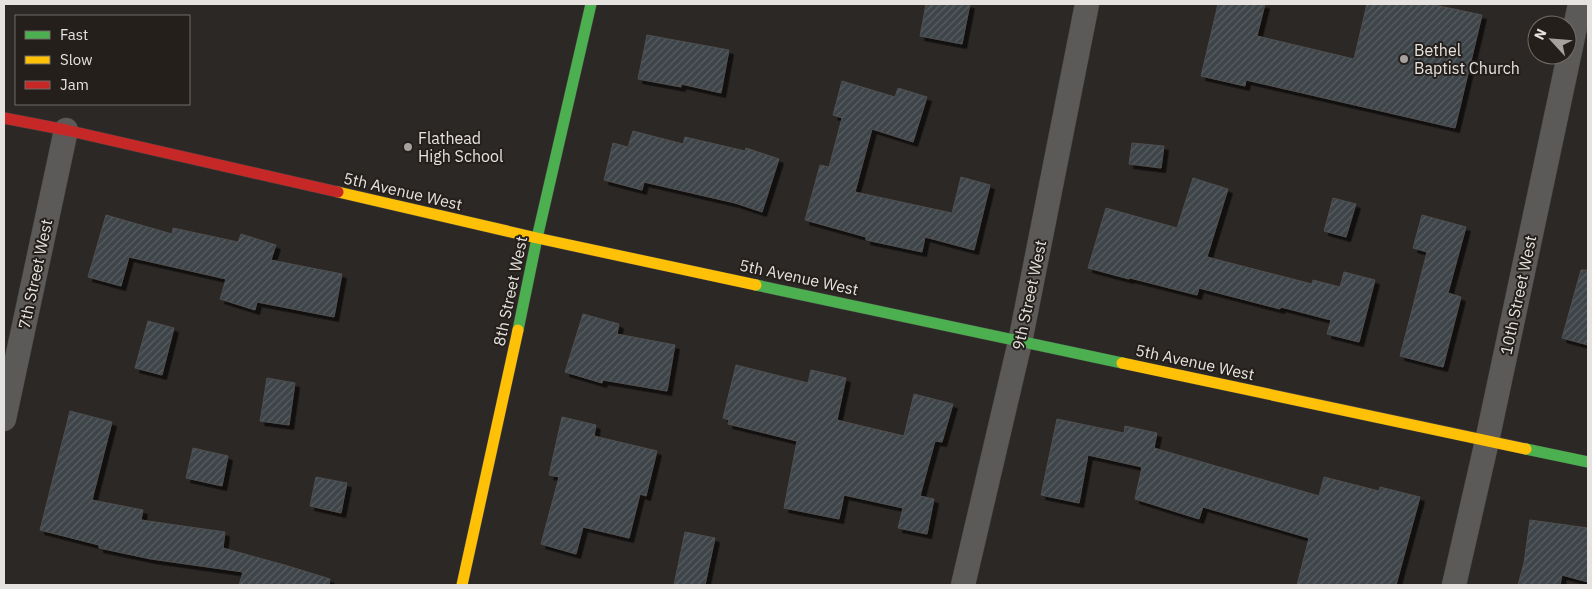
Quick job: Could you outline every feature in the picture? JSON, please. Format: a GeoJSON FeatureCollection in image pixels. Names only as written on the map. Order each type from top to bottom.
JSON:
{"type":"FeatureCollection","features":[{"type":"Feature","properties":{"kind":"street","name":"8th Street West"},"geometry":{"type":"LineString","coordinates":[[462,585],[537,238],[591,4]]}},
{"type":"Feature","properties":{"kind":"street","name":"9th Street West"},"geometry":{"type":"LineString","coordinates":[[963,585],[1020,342],[1087,4]]}},
{"type":"Feature","properties":{"kind":"street","name":"10th Street West"},"geometry":{"type":"LineString","coordinates":[[1454,585],[1488,441],[1580,4]]}},
{"type":"Feature","properties":{"kind":"street","name":"5th Avenue West"},"geometry":{"type":"LineString","coordinates":[[4,118],[66,130],[537,238],[1588,462]]}},
{"type":"Feature","properties":{"kind":"street","name":"7th Street West"},"geometry":{"type":"LineString","coordinates":[[4,418],[66,130]]}},
{"type":"Feature","properties":{"kind":"building"},"geometry":{"type":"Polygon","coordinates":[[[926,4],[970,4],[962,44],[920,36],[926,4]]]}},
{"type":"Feature","properties":{"kind":"building"},"geometry":{"type":"Polygon","coordinates":[[[1218,4],[1265,4],[1257,36],[1354,59],[1367,4],[1430,4],[1482,15],[1455,128],[1246,80],[1245,86],[1201,76],[1218,4]]]}},
{"type":"Feature","properties":{"kind":"building"},"geometry":{"type":"Polygon","coordinates":[[[647,35],[729,50],[721,93],[681,84],[681,87],[638,79],[647,35]]]}},
{"type":"Feature","properties":{"kind":"building"},"geometry":{"type":"Polygon","coordinates":[[[842,81],[895,97],[898,88],[927,97],[913,142],[872,129],[855,192],[952,213],[961,177],[990,185],[974,250],[925,237],[922,252],[866,240],[866,237],[805,220],[820,165],[829,167],[842,118],[833,115],[842,81]]]}},
{"type":"Feature","properties":{"kind":"building"},"geometry":{"type":"Polygon","coordinates":[[[633,131],[683,144],[685,137],[745,151],[746,148],[779,159],[762,212],[735,203],[644,182],[642,190],[604,180],[613,143],[628,147],[633,131]]]}},
{"type":"Feature","properties":{"kind":"building"},"geometry":{"type":"Polygon","coordinates":[[[1132,143],[1164,146],[1161,168],[1129,164],[1132,143]]]}},
{"type":"Feature","properties":{"kind":"building"},"geometry":{"type":"Polygon","coordinates":[[[1193,178],[1228,189],[1207,257],[1312,284],[1313,280],[1340,287],[1344,272],[1375,280],[1359,342],[1327,334],[1331,320],[1199,288],[1197,295],[1088,268],[1106,208],[1177,228],[1193,178]]]}},
{"type":"Feature","properties":{"kind":"building"},"geometry":{"type":"Polygon","coordinates":[[[1333,198],[1356,204],[1346,237],[1324,231],[1333,198]]]}},
{"type":"Feature","properties":{"kind":"building"},"geometry":{"type":"Polygon","coordinates":[[[106,215],[172,234],[173,228],[238,242],[241,234],[276,245],[271,260],[342,274],[334,317],[257,302],[255,310],[220,299],[226,279],[129,257],[121,286],[88,277],[106,215]]]}},
{"type":"Feature","properties":{"kind":"building"},"geometry":{"type":"Polygon","coordinates":[[[1422,215],[1466,227],[1448,293],[1461,297],[1443,367],[1400,356],[1427,252],[1413,248],[1422,215]]]}},
{"type":"Feature","properties":{"kind":"building"},"geometry":{"type":"Polygon","coordinates":[[[1581,270],[1588,270],[1588,345],[1562,338],[1581,270]]]}},
{"type":"Feature","properties":{"kind":"building"},"geometry":{"type":"Polygon","coordinates":[[[583,314],[619,324],[617,334],[675,345],[667,391],[603,380],[602,383],[565,372],[583,314]]]}},
{"type":"Feature","properties":{"kind":"building"},"geometry":{"type":"Polygon","coordinates":[[[148,321],[174,328],[162,375],[135,368],[148,321]]]}},
{"type":"Feature","properties":{"kind":"building"},"geometry":{"type":"Polygon","coordinates":[[[736,365],[808,383],[811,370],[846,378],[837,420],[904,436],[914,394],[953,404],[942,442],[935,441],[920,496],[934,499],[927,534],[898,528],[903,508],[844,495],[839,519],[784,508],[797,441],[728,424],[729,420],[723,418],[736,365]]]}},
{"type":"Feature","properties":{"kind":"building"},"geometry":{"type":"Polygon","coordinates":[[[267,378],[295,383],[289,425],[260,421],[267,378]]]}},
{"type":"Feature","properties":{"kind":"building"},"geometry":{"type":"Polygon","coordinates":[[[70,411],[112,422],[92,500],[143,510],[141,520],[225,532],[223,548],[330,579],[329,585],[239,585],[243,572],[151,559],[99,548],[99,545],[40,530],[70,411]]]}},
{"type":"Feature","properties":{"kind":"building"},"geometry":{"type":"Polygon","coordinates":[[[562,417],[596,425],[594,436],[657,451],[646,496],[640,494],[629,538],[583,527],[576,554],[541,544],[559,477],[549,475],[562,417]]]}},
{"type":"Feature","properties":{"kind":"building"},"geometry":{"type":"Polygon","coordinates":[[[1057,419],[1124,433],[1125,426],[1157,433],[1154,448],[1319,496],[1324,477],[1379,491],[1380,487],[1420,497],[1396,585],[1297,585],[1309,538],[1203,507],[1199,519],[1135,499],[1142,467],[1088,455],[1079,503],[1041,495],[1057,419]]]}},
{"type":"Feature","properties":{"kind":"building"},"geometry":{"type":"Polygon","coordinates":[[[193,448],[228,456],[222,486],[186,478],[193,448]]]}},
{"type":"Feature","properties":{"kind":"building"},"geometry":{"type":"Polygon","coordinates":[[[316,477],[347,483],[341,513],[310,506],[316,477]]]}},
{"type":"Feature","properties":{"kind":"building"},"geometry":{"type":"Polygon","coordinates":[[[1530,520],[1588,528],[1588,582],[1562,575],[1560,585],[1518,585],[1524,563],[1530,520]]]}},
{"type":"Feature","properties":{"kind":"building"},"geometry":{"type":"Polygon","coordinates":[[[685,532],[715,538],[705,585],[674,585],[685,532]]]}},
{"type":"Feature","properties":{"kind":"traffic: fast"},"geometry":{"type":"LineString","coordinates":[[518,330],[537,238],[591,4]]}},
{"type":"Feature","properties":{"kind":"traffic: fast"},"geometry":{"type":"LineString","coordinates":[[756,285],[1122,363]]}},
{"type":"Feature","properties":{"kind":"traffic: fast"},"geometry":{"type":"LineString","coordinates":[[1526,449],[1588,462]]}},
{"type":"Feature","properties":{"kind":"traffic: slow"},"geometry":{"type":"LineString","coordinates":[[338,192],[537,238],[756,285]]}},
{"type":"Feature","properties":{"kind":"traffic: slow"},"geometry":{"type":"LineString","coordinates":[[462,585],[518,330]]}},
{"type":"Feature","properties":{"kind":"traffic: slow"},"geometry":{"type":"LineString","coordinates":[[1122,363],[1526,449]]}},
{"type":"Feature","properties":{"kind":"traffic: jam"},"geometry":{"type":"LineString","coordinates":[[4,118],[66,130],[338,192]]}},
{"type":"Feature","properties":{"kind":"place","name":"Bethel Baptist Church"},"geometry":{"type":"Point","coordinates":[1404,59]}},
{"type":"Feature","properties":{"kind":"place","name":"Flathead High School"},"geometry":{"type":"Point","coordinates":[408,147]}}]}
